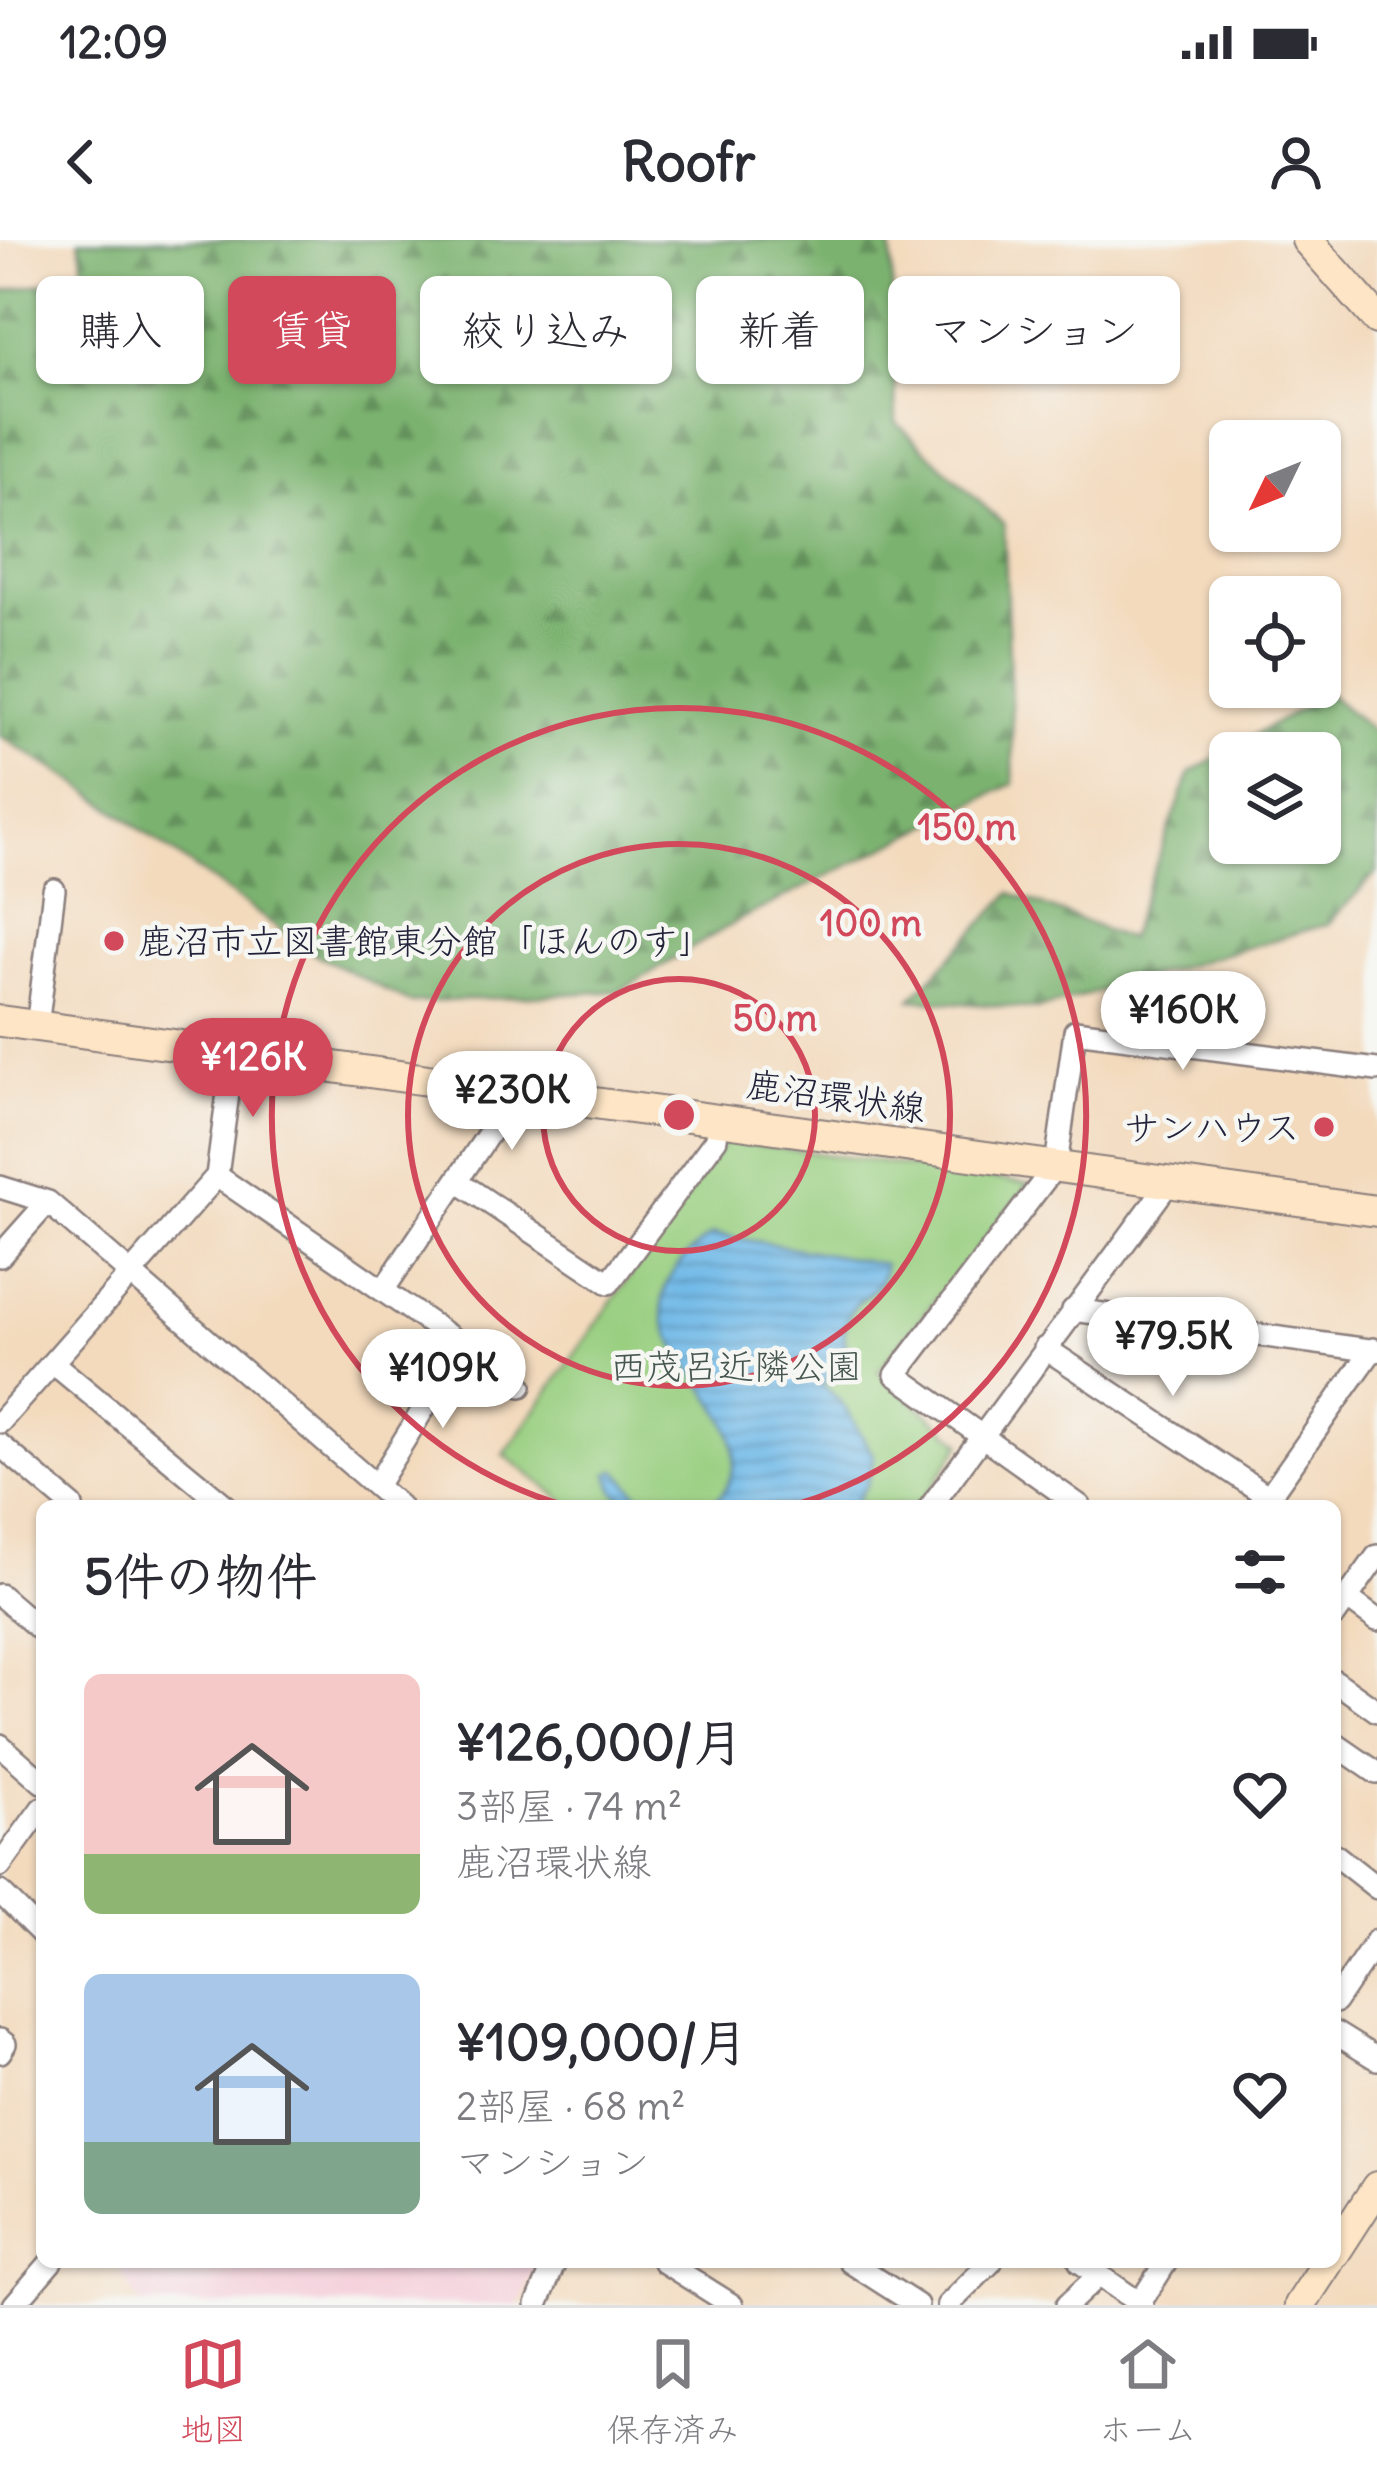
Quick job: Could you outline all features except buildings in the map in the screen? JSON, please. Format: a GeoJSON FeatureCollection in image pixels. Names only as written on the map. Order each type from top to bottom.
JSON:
{"type":"FeatureCollection","features":[{"type":"Feature","properties":{"kind":"main road"},"geometry":{"type":"LineString","coordinates":[[1306,240],[1377,320]]}},
{"type":"Feature","properties":{"kind":"main road","name":"鹿沼環状線"},"geometry":{"type":"LineString","coordinates":[[0,1022],[1377,1210]]}},
{"type":"Feature","properties":{"kind":"main road"},"geometry":{"type":"LineString","coordinates":[[1341,2243],[1377,2187]]}},
{"type":"Feature","properties":{"kind":"main road"},"geometry":{"type":"LineString","coordinates":[[1300,2305],[1324,2268]]}},
{"type":"Feature","properties":{"kind":"street"},"geometry":{"type":"LineString","coordinates":[[38,1027],[54,890]]}},
{"type":"Feature","properties":{"kind":"street"},"geometry":{"type":"LineString","coordinates":[[1067,1500],[896,1376],[1056,1165],[1075,1031],[1377,1070]]}},
{"type":"Feature","properties":{"kind":"street"},"geometry":{"type":"LineString","coordinates":[[0,1422],[217,1176],[233,1055]]}},
{"type":"Feature","properties":{"kind":"street"},"geometry":{"type":"LineString","coordinates":[[384,1288],[460,1183],[516,1093]]}},
{"type":"Feature","properties":{"kind":"street"},"geometry":{"type":"LineString","coordinates":[[460,1183],[609,1283],[716,1138],[718,1119]]}},
{"type":"Feature","properties":{"kind":"street"},"geometry":{"type":"LineString","coordinates":[[217,1176],[521,1386]]}},
{"type":"Feature","properties":{"kind":"street"},"geometry":{"type":"LineString","coordinates":[[936,1500],[978,1436],[1170,1181]]}},
{"type":"Feature","properties":{"kind":"street"},"geometry":{"type":"LineString","coordinates":[[0,1187],[48,1202],[134,1271],[392,1500]]}},
{"type":"Feature","properties":{"kind":"street"},"geometry":{"type":"LineString","coordinates":[[0,1256],[48,1202]]}},
{"type":"Feature","properties":{"kind":"street"},"geometry":{"type":"LineString","coordinates":[[1073,1310],[1375,1350],[1267,1500]]}},
{"type":"Feature","properties":{"kind":"street"},"geometry":{"type":"LineString","coordinates":[[376,1486],[462,1346]]}},
{"type":"Feature","properties":{"kind":"street"},"geometry":{"type":"LineString","coordinates":[[1045,1348],[1263,1500]]}},
{"type":"Feature","properties":{"kind":"street"},"geometry":{"type":"LineString","coordinates":[[53,1363],[219,1500]]}},
{"type":"Feature","properties":{"kind":"street"},"geometry":{"type":"LineString","coordinates":[[0,1445],[65,1500]]}},
{"type":"Feature","properties":{"kind":"street"},"geometry":{"type":"LineString","coordinates":[[1377,1556],[1341,1607],[1377,1621]]}},
{"type":"Feature","properties":{"kind":"street"},"geometry":{"type":"LineString","coordinates":[[0,1594],[36,1626]]}},
{"type":"Feature","properties":{"kind":"street"},"geometry":{"type":"LineString","coordinates":[[1341,1685],[1377,1711]]}},
{"type":"Feature","properties":{"kind":"street"},"geometry":{"type":"LineString","coordinates":[[0,1745],[36,1777]]}},
{"type":"Feature","properties":{"kind":"street"},"geometry":{"type":"LineString","coordinates":[[1341,1748],[1377,1772]]}},
{"type":"Feature","properties":{"kind":"street"},"geometry":{"type":"LineString","coordinates":[[0,1867],[36,1816]]}},
{"type":"Feature","properties":{"kind":"street"},"geometry":{"type":"LineString","coordinates":[[1341,1861],[1377,1888]]}},
{"type":"Feature","properties":{"kind":"street"},"geometry":{"type":"LineString","coordinates":[[0,1892],[36,1928]]}},
{"type":"Feature","properties":{"kind":"street"},"geometry":{"type":"LineString","coordinates":[[1341,1993],[1377,1940]]}},
{"type":"Feature","properties":{"kind":"street"},"geometry":{"type":"LineString","coordinates":[[1341,2037],[1377,2059]]}},
{"type":"Feature","properties":{"kind":"street"},"geometry":{"type":"LineString","coordinates":[[0,2040],[5,2044],[0,2052]]}},
{"type":"Feature","properties":{"kind":"street"},"geometry":{"type":"LineString","coordinates":[[14,2305],[46,2268]]}},
{"type":"Feature","properties":{"kind":"street"},"geometry":{"type":"LineString","coordinates":[[537,2305],[552,2268]]}},
{"type":"Feature","properties":{"kind":"street"},"geometry":{"type":"LineString","coordinates":[[673,2268],[732,2305]]}},
{"type":"Feature","properties":{"kind":"street"},"geometry":{"type":"LineString","coordinates":[[859,2268],[916,2305]]}},
{"type":"Feature","properties":{"kind":"street"},"geometry":{"type":"LineString","coordinates":[[948,2305],[985,2268]]}},
{"type":"Feature","properties":{"kind":"street"},"geometry":{"type":"LineString","coordinates":[[1089,2268],[1141,2304],[1162,2268]]}},
{"type":"Feature","properties":{"kind":"street"},"geometry":{"type":"LineString","coordinates":[[1067,2305],[1100,2276]]}},
{"type":"Feature","properties":{"kind":"shaded area"},"geometry":{"type":"Polygon","coordinates":[[[118,2268],[535,2268],[519,2305],[140,2305],[118,2268]]]}},
{"type":"Feature","properties":{"kind":"green space"},"geometry":{"type":"Polygon","coordinates":[[[79,240],[891,240],[888,384],[895,384],[896,422],[1004,525],[1014,783],[739,920],[620,991],[411,1003],[313,953],[74,781],[0,736],[0,292],[36,285],[36,384],[204,384],[204,276],[80,276],[85,275],[79,240]]]}},
{"type":"Feature","properties":{"kind":"green space"},"geometry":{"type":"Polygon","coordinates":[[[1341,705],[1377,735],[1377,872],[1328,924],[1038,1009],[911,999],[1011,893],[1128,939],[1190,773],[1209,762],[1209,864],[1341,864],[1341,732],[1260,732],[1301,708],[1341,705]]]}},
{"type":"Feature","properties":{"kind":"green space","name":"西茂呂近隣公園"},"geometry":{"type":"Polygon","coordinates":[[[726,1140],[1030,1184],[878,1371],[962,1443],[923,1500],[563,1500],[504,1455],[726,1140]]]}},
{"type":"Feature","properties":{"kind":"water"},"geometry":{"type":"Polygon","coordinates":[[[713,1234],[884,1264],[877,1286],[848,1318],[845,1355],[822,1385],[846,1410],[874,1456],[867,1484],[856,1500],[715,1500],[732,1472],[733,1441],[720,1411],[666,1327],[663,1298],[676,1267],[713,1234]]]}},
{"type":"Feature","properties":{"kind":"water"},"geometry":{"type":"Polygon","coordinates":[[[617,1470],[647,1500],[620,1497],[609,1473],[617,1470]]]}},
{"type":"Feature","properties":{"kind":"place","name":"鹿沼市立図書館東分館「ほんのす」"},"geometry":{"type":"Point","coordinates":[114,941]}},
{"type":"Feature","properties":{"kind":"place","name":"サンハウス"},"geometry":{"type":"Point","coordinates":[1324,1127]}}]}
